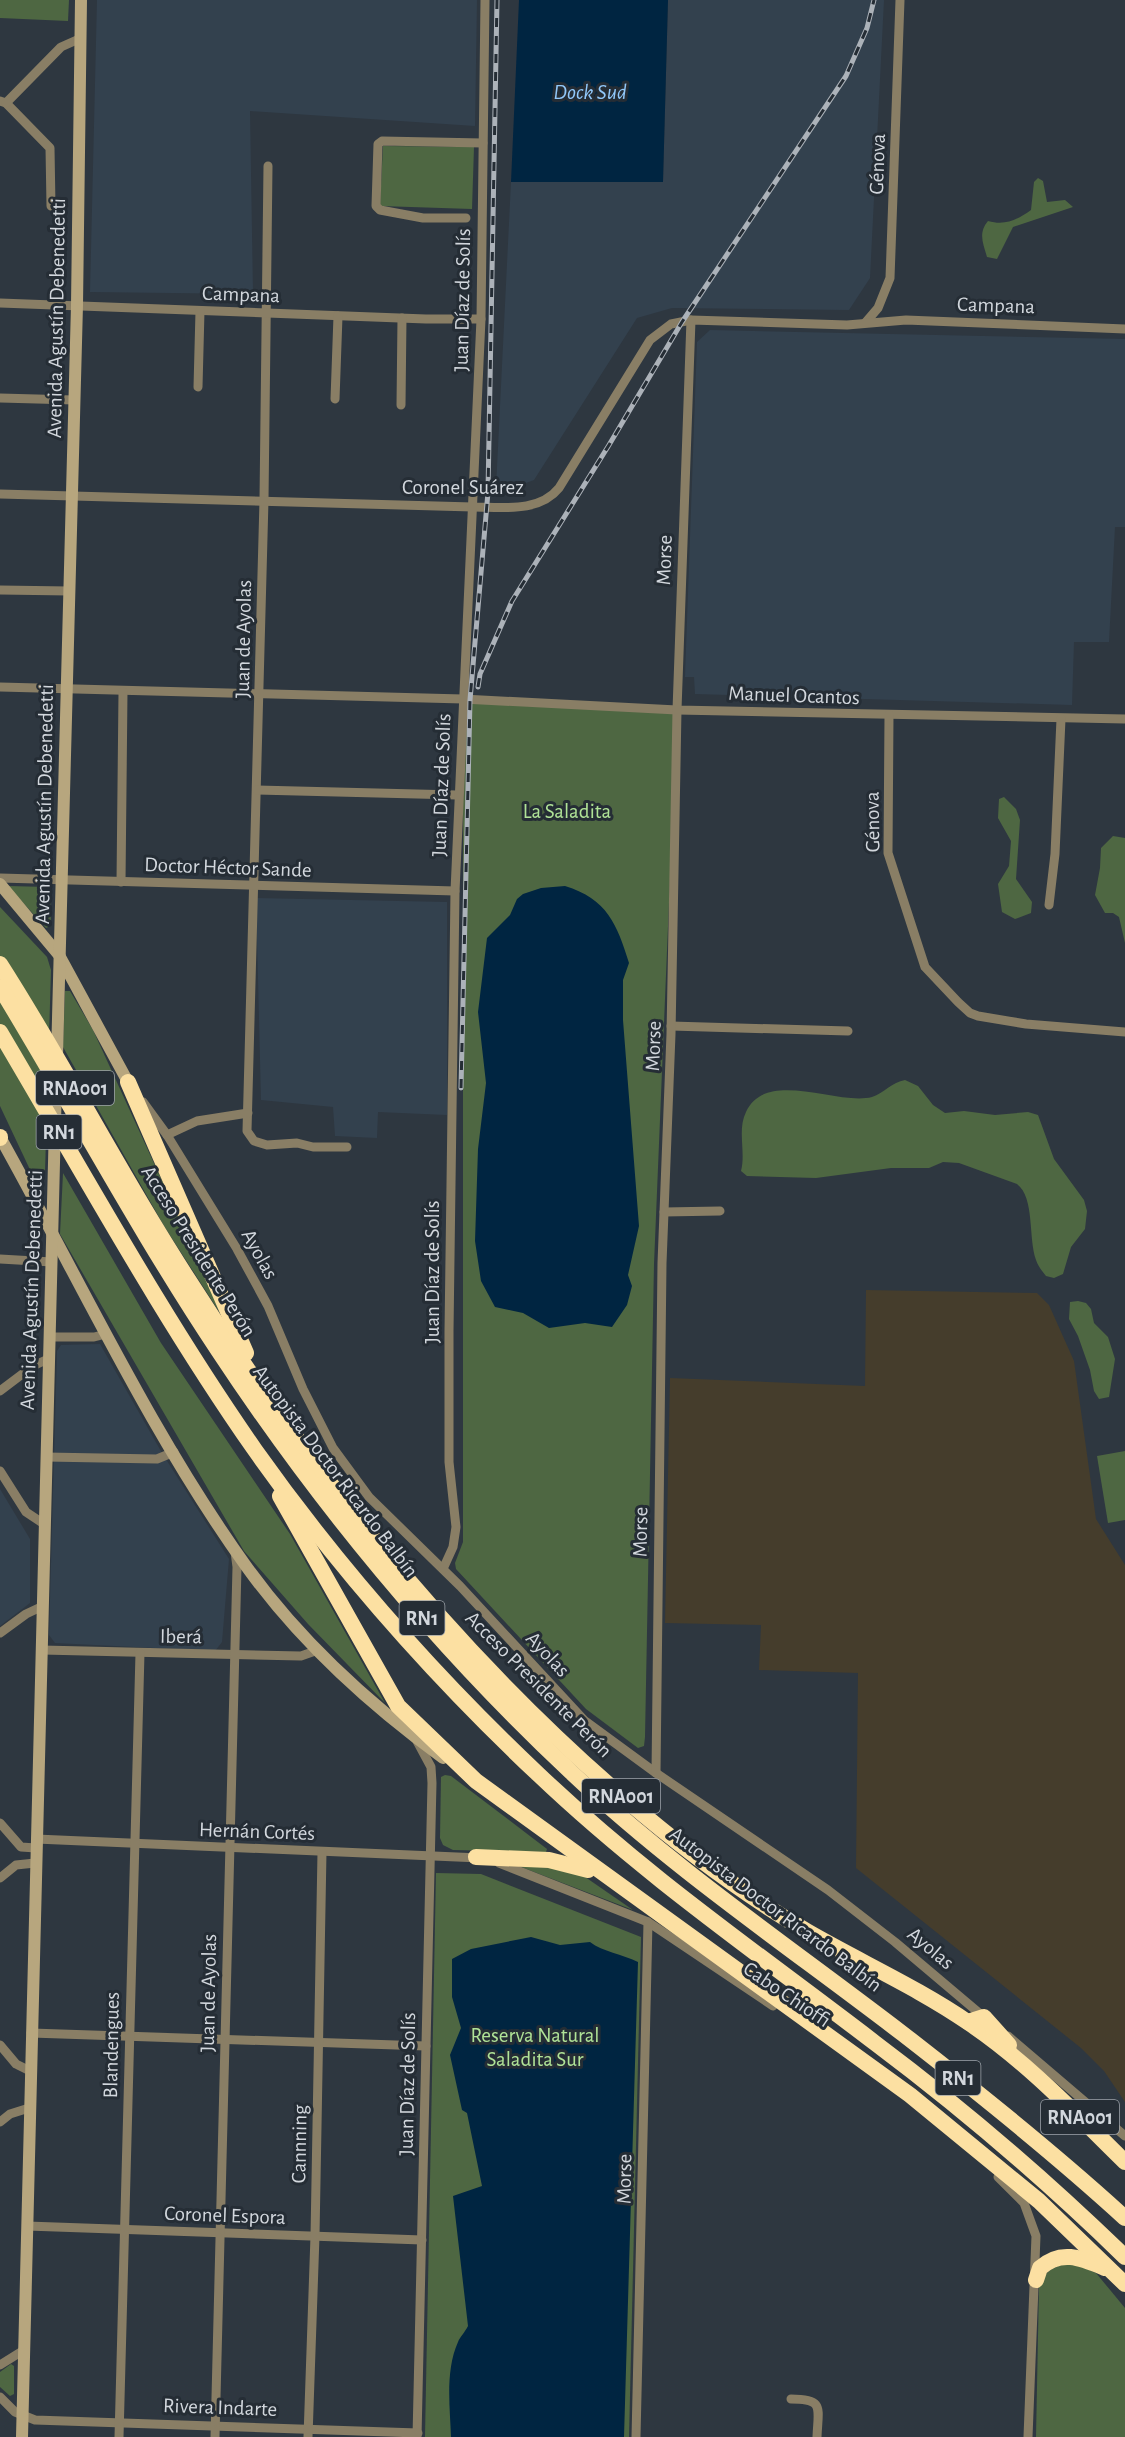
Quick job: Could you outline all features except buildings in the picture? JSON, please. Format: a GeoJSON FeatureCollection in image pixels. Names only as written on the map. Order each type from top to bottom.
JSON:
{"type":"FeatureCollection","features":[{"type":"Feature","properties":{"kind":"highway","name":"Acceso Presidente Perón"},"geometry":{"type":"LineString","coordinates":[[0,964],[143,1217],[252,1378],[370,1535],[469,1651],[565,1745],[627,1800],[726,1878],[770,1908],[976,2020],[1034,2072],[1125,2162]]}},
{"type":"Feature","properties":{"kind":"highway","name":"Autopista Doctor Ricardo Balbín"},"geometry":{"type":"LineString","coordinates":[[0,987],[143,1217],[215,1347],[332,1510],[387,1578],[496,1698],[570,1771],[644,1836],[741,1914],[903,2034],[1008,2117],[1125,2218]]}},
{"type":"Feature","properties":{"kind":"highway","name":"RN1"},"geometry":{"type":"LineString","coordinates":[[0,1032],[191,1354],[254,1448],[329,1546],[394,1625],[465,1702],[543,1779],[670,1890],[967,2114],[1054,2188],[1125,2257]]}},
{"type":"Feature","properties":{"kind":"highway"},"geometry":{"type":"LineString","coordinates":[[128,1082],[240,1339],[288,1427]]}},
{"type":"Feature","properties":{"kind":"highway"},"geometry":{"type":"LineString","coordinates":[[254,1448],[398,1706],[476,1781],[600,1873],[910,2095],[1039,2201],[1119,2278]]}},
{"type":"Feature","properties":{"kind":"highway"},"geometry":{"type":"LineString","coordinates":[[476,1857],[561,1861],[600,1873]]}},
{"type":"Feature","properties":{"kind":"highway"},"geometry":{"type":"LineString","coordinates":[[1036,2280],[1040,2268],[1060,2256],[1079,2257],[1119,2278]]}},
{"type":"Feature","properties":{"kind":"main road","name":"Avenida Agustín Debenedetti"},"geometry":{"type":"LineString","coordinates":[[22,2437],[48,1359],[77,305],[81,0]]}},
{"type":"Feature","properties":{"kind":"main road"},"geometry":{"type":"LineString","coordinates":[[0,884],[60,955],[128,1082]]}},
{"type":"Feature","properties":{"kind":"main road"},"geometry":{"type":"LineString","coordinates":[[0,1137],[106,1334],[174,1452],[235,1549],[274,1600],[318,1650],[414,1737],[476,1781]]}},
{"type":"Feature","properties":{"kind":"street","name":"Juan Díaz de Solís"},"geometry":{"type":"LineString","coordinates":[[443,1569],[453,1546],[456,1527],[449,1462],[455,891],[480,319],[485,0]]}},
{"type":"Feature","properties":{"kind":"street","name":"Génova"},"geometry":{"type":"LineString","coordinates":[[866,322],[878,308],[890,279],[900,0]]}},
{"type":"Feature","properties":{"kind":"street"},"geometry":{"type":"LineString","coordinates":[[51,206],[50,148],[3,102],[61,47],[80,39]]}},
{"type":"Feature","properties":{"kind":"street"},"geometry":{"type":"LineString","coordinates":[[466,218],[423,218],[380,210],[376,206],[378,144],[382,141],[483,143]]}},
{"type":"Feature","properties":{"kind":"street","name":"Juan de Ayolas"},"geometry":{"type":"LineString","coordinates":[[268,166],[260,693],[247,1131],[254,1142],[260,1144],[297,1143],[313,1147],[347,1147]]}},
{"type":"Feature","properties":{"kind":"street","name":"Campana"},"geometry":{"type":"LineString","coordinates":[[0,303],[480,319]]}},
{"type":"Feature","properties":{"kind":"street"},"geometry":{"type":"LineString","coordinates":[[198,387],[200,311]]}},
{"type":"Feature","properties":{"kind":"street"},"geometry":{"type":"LineString","coordinates":[[335,399],[338,316]]}},
{"type":"Feature","properties":{"kind":"street"},"geometry":{"type":"LineString","coordinates":[[401,405],[402,318]]}},
{"type":"Feature","properties":{"kind":"street","name":"Coronel Suárez"},"geometry":{"type":"LineString","coordinates":[[0,494],[473,507],[532,506],[553,496],[650,340],[671,324],[691,320],[847,325],[866,322]]}},
{"type":"Feature","properties":{"kind":"street","name":"Morse"},"geometry":{"type":"LineString","coordinates":[[656,1773],[664,1212],[671,1026],[676,710],[691,320]]}},
{"type":"Feature","properties":{"kind":"street","name":"Campana"},"geometry":{"type":"LineString","coordinates":[[866,322],[906,320],[1125,329]]}},
{"type":"Feature","properties":{"kind":"street"},"geometry":{"type":"LineString","coordinates":[[0,398],[74,399]]}},
{"type":"Feature","properties":{"kind":"street"},"geometry":{"type":"LineString","coordinates":[[0,590],[69,591]]}},
{"type":"Feature","properties":{"kind":"street","name":"Manuel Ocantos"},"geometry":{"type":"LineString","coordinates":[[0,687],[123,692],[260,693],[463,699],[676,710],[1125,719]]}},
{"type":"Feature","properties":{"kind":"street"},"geometry":{"type":"LineString","coordinates":[[121,882],[123,692]]}},
{"type":"Feature","properties":{"kind":"street","name":"Génova"},"geometry":{"type":"LineString","coordinates":[[890,716],[888,853],[911,921],[920,958],[931,975],[970,1013],[1026,1024],[1125,1032]]}},
{"type":"Feature","properties":{"kind":"street"},"geometry":{"type":"LineString","coordinates":[[1049,905],[1055,854],[1061,719]]}},
{"type":"Feature","properties":{"kind":"street"},"geometry":{"type":"LineString","coordinates":[[257,790],[458,795]]}},
{"type":"Feature","properties":{"kind":"street","name":"Doctor Héctor Sande"},"geometry":{"type":"LineString","coordinates":[[0,878],[455,891]]}},
{"type":"Feature","properties":{"kind":"street"},"geometry":{"type":"LineString","coordinates":[[671,1026],[848,1031]]}},
{"type":"Feature","properties":{"kind":"street","name":"Ayolas"},"geometry":{"type":"LineString","coordinates":[[128,1082],[167,1135],[237,1249],[268,1306],[303,1389],[333,1448],[369,1497],[443,1569],[585,1721],[656,1773],[828,1890],[896,1942],[976,2020],[1061,2078],[1125,2136]]}},
{"type":"Feature","properties":{"kind":"street"},"geometry":{"type":"LineString","coordinates":[[167,1135],[197,1121],[248,1113]]}},
{"type":"Feature","properties":{"kind":"street"},"geometry":{"type":"LineString","coordinates":[[664,1212],[720,1211]]}},
{"type":"Feature","properties":{"kind":"street"},"geometry":{"type":"LineString","coordinates":[[0,1259],[52,1262]]}},
{"type":"Feature","properties":{"kind":"street"},"geometry":{"type":"LineString","coordinates":[[49,1336],[94,1337],[106,1334]]}},
{"type":"Feature","properties":{"kind":"street"},"geometry":{"type":"LineString","coordinates":[[0,1391],[33,1366],[48,1359]]}},
{"type":"Feature","properties":{"kind":"street"},"geometry":{"type":"LineString","coordinates":[[46,1457],[157,1459],[174,1452]]}},
{"type":"Feature","properties":{"kind":"street"},"geometry":{"type":"LineString","coordinates":[[0,1471],[26,1512],[44,1524]]}},
{"type":"Feature","properties":{"kind":"street","name":"Juan de Ayolas"},"geometry":{"type":"LineString","coordinates":[[215,2437],[237,1567],[235,1549]]}},
{"type":"Feature","properties":{"kind":"street"},"geometry":{"type":"LineString","coordinates":[[0,1633],[26,1614],[43,1606]]}},
{"type":"Feature","properties":{"kind":"street","name":"Iberá"},"geometry":{"type":"LineString","coordinates":[[42,1650],[301,1656],[318,1650]]}},
{"type":"Feature","properties":{"kind":"street","name":"Blandengues"},"geometry":{"type":"LineString","coordinates":[[119,2437],[141,1653]]}},
{"type":"Feature","properties":{"kind":"street","name":"Juan Díaz de Solís"},"geometry":{"type":"LineString","coordinates":[[414,1737],[427,1757],[432,1775],[418,2435]]}},
{"type":"Feature","properties":{"kind":"street","name":"Hernán Cortés"},"geometry":{"type":"LineString","coordinates":[[0,1823],[21,1847],[36,1844],[134,1844],[476,1857]]}},
{"type":"Feature","properties":{"kind":"street","name":"Cannning"},"geometry":{"type":"LineString","coordinates":[[308,2433],[315,2236],[322,1852]]}},
{"type":"Feature","properties":{"kind":"street","name":"Cabo Chioffi"},"geometry":{"type":"LineString","coordinates":[[476,1857],[504,1865],[648,1922],[890,2088],[1008,2187],[1024,2204],[1034,2225],[1036,2280]]}},
{"type":"Feature","properties":{"kind":"street"},"geometry":{"type":"LineString","coordinates":[[0,1878],[16,1865],[36,1863]]}},
{"type":"Feature","properties":{"kind":"street","name":"Morse"},"geometry":{"type":"LineString","coordinates":[[636,2437],[648,1922]]}},
{"type":"Feature","properties":{"kind":"street"},"geometry":{"type":"LineString","coordinates":[[31,2033],[426,2046]]}},
{"type":"Feature","properties":{"kind":"street"},"geometry":{"type":"LineString","coordinates":[[0,2045],[16,2064],[30,2071]]}},
{"type":"Feature","properties":{"kind":"street"},"geometry":{"type":"LineString","coordinates":[[0,2122],[10,2114],[29,2108]]}},
{"type":"Feature","properties":{"kind":"street","name":"Coronel Espora"},"geometry":{"type":"LineString","coordinates":[[27,2226],[422,2240]]}},
{"type":"Feature","properties":{"kind":"street"},"geometry":{"type":"LineString","coordinates":[[1028,2437],[1036,2280]]}},
{"type":"Feature","properties":{"kind":"street"},"geometry":{"type":"LineString","coordinates":[[0,2365],[24,2350]]}},
{"type":"Feature","properties":{"kind":"street"},"geometry":{"type":"LineString","coordinates":[[0,2397],[22,2417]]}},
{"type":"Feature","properties":{"kind":"street"},"geometry":{"type":"LineString","coordinates":[[791,2399],[814,2401],[818,2412],[817,2437]]}},
{"type":"Feature","properties":{"kind":"street","name":"Rivera Indarte"},"geometry":{"type":"LineString","coordinates":[[22,2417],[215,2424],[308,2433],[418,2435]]}},
{"type":"Feature","properties":{"kind":"shaded area"},"geometry":{"type":"Polygon","coordinates":[[[97,0],[477,0],[475,126],[250,111],[253,294],[90,292],[97,0]]]}},
{"type":"Feature","properties":{"kind":"shaded area"},"geometry":{"type":"Polygon","coordinates":[[[668,0],[884,0],[870,278],[849,310],[672,308],[637,318],[534,480],[510,489],[496,488],[511,182],[663,181],[668,0]]]}},
{"type":"Feature","properties":{"kind":"shaded area"},"geometry":{"type":"Polygon","coordinates":[[[710,330],[1125,339],[1125,527],[1115,527],[1109,642],[1074,642],[1072,705],[695,694],[694,677],[685,677],[697,342],[710,330]]]}},
{"type":"Feature","properties":{"kind":"shaded area"},"geometry":{"type":"Polygon","coordinates":[[[256,898],[447,902],[447,1115],[378,1112],[377,1138],[335,1136],[333,1107],[261,1100],[256,898]]]}},
{"type":"Feature","properties":{"kind":"shaded area"},"geometry":{"type":"Polygon","coordinates":[[[866,1290],[1037,1293],[1049,1305],[1074,1361],[1096,1519],[1125,1565],[1125,2102],[1104,2071],[1081,2048],[856,1868],[858,1673],[759,1670],[761,1625],[665,1623],[670,1378],[865,1386],[866,1290]]]}},
{"type":"Feature","properties":{"kind":"shaded area"},"geometry":{"type":"Polygon","coordinates":[[[100,1344],[162,1453],[229,1559],[222,1642],[215,1651],[55,1643],[49,1635],[57,1351],[61,1345],[100,1344]]]}},
{"type":"Feature","properties":{"kind":"shaded area"},"geometry":{"type":"Polygon","coordinates":[[[0,1489],[30,1539],[30,1603],[0,1626],[0,1489]]]}},
{"type":"Feature","properties":{"kind":"green space"},"geometry":{"type":"Polygon","coordinates":[[[0,0],[69,0],[68,21],[0,18],[0,0]]]}},
{"type":"Feature","properties":{"kind":"green space"},"geometry":{"type":"Polygon","coordinates":[[[383,146],[474,147],[472,209],[380,206],[383,146]]]}},
{"type":"Feature","properties":{"kind":"green space"},"geometry":{"type":"Polygon","coordinates":[[[1038,178],[1043,181],[1047,202],[1065,200],[1073,207],[1013,227],[997,259],[987,257],[982,238],[985,225],[988,221],[1000,223],[1011,221],[1031,210],[1034,182],[1038,178]]]}},
{"type":"Feature","properties":{"kind":"green space","name":"La Saladita"},"geometry":{"type":"Polygon","coordinates":[[[463,699],[677,710],[654,1264],[645,1737],[644,1746],[638,1748],[586,1709],[456,1569],[455,1563],[463,1542],[463,699]]]}},
{"type":"Feature","properties":{"kind":"green space"},"geometry":{"type":"Polygon","coordinates":[[[1004,797],[1016,809],[1020,820],[1016,879],[1032,902],[1031,913],[1015,919],[1002,912],[998,884],[1009,866],[1011,841],[998,818],[999,799],[1004,797]]]}},
{"type":"Feature","properties":{"kind":"green space"},"geometry":{"type":"Polygon","coordinates":[[[1113,836],[1125,838],[1125,943],[1119,917],[1113,913],[1105,913],[1095,895],[1101,848],[1113,836]]]}},
{"type":"Feature","properties":{"kind":"green space"},"geometry":{"type":"Polygon","coordinates":[[[8,886],[47,887],[50,892],[51,926],[46,928],[8,886]]]}},
{"type":"Feature","properties":{"kind":"green space"},"geometry":{"type":"Polygon","coordinates":[[[0,907],[47,957],[51,970],[45,1172],[37,1179],[33,1176],[0,1106],[0,907]]]}},
{"type":"Feature","properties":{"kind":"green space"},"geometry":{"type":"Polygon","coordinates":[[[65,991],[70,991],[93,1030],[229,1327],[164,1226],[63,1047],[65,991]]]}},
{"type":"Feature","properties":{"kind":"green space"},"geometry":{"type":"Polygon","coordinates":[[[905,1080],[918,1086],[933,1105],[945,1113],[964,1111],[995,1115],[1028,1112],[1038,1115],[1054,1159],[1084,1200],[1087,1211],[1085,1229],[1071,1247],[1063,1274],[1054,1278],[1046,1276],[1036,1260],[1029,1208],[1023,1190],[1017,1184],[959,1163],[943,1162],[929,1168],[891,1168],[816,1178],[747,1176],[741,1171],[743,1119],[756,1099],[769,1092],[786,1090],[841,1097],[872,1097],[905,1080]]]}},
{"type":"Feature","properties":{"kind":"green space"},"geometry":{"type":"Polygon","coordinates":[[[63,1173],[161,1343],[290,1534],[385,1703],[308,1624],[244,1551],[60,1234],[63,1173]]]}},
{"type":"Feature","properties":{"kind":"green space"},"geometry":{"type":"Polygon","coordinates":[[[1070,1302],[1086,1303],[1091,1309],[1094,1323],[1108,1337],[1115,1359],[1109,1397],[1099,1399],[1094,1391],[1090,1370],[1078,1336],[1069,1319],[1070,1302]]]}},
{"type":"Feature","properties":{"kind":"green space"},"geometry":{"type":"Polygon","coordinates":[[[1125,1451],[1125,1520],[1108,1523],[1097,1456],[1125,1451]]]}},
{"type":"Feature","properties":{"kind":"green space"},"geometry":{"type":"Polygon","coordinates":[[[451,1776],[547,1849],[546,1852],[453,1850],[443,1845],[440,1838],[441,1777],[451,1776]]]}},
{"type":"Feature","properties":{"kind":"green space"},"geometry":{"type":"Polygon","coordinates":[[[516,1865],[575,1870],[633,1910],[516,1865]]]}},
{"type":"Feature","properties":{"kind":"green space","name":"Reserva Natural Saladita Sur"},"geometry":{"type":"Polygon","coordinates":[[[436,1873],[481,1874],[641,1937],[629,2437],[425,2437],[436,1873]]]}},
{"type":"Feature","properties":{"kind":"green space"},"geometry":{"type":"Polygon","coordinates":[[[1073,2263],[1096,2273],[1125,2308],[1125,2437],[1036,2437],[1039,2286],[1052,2269],[1073,2263]]]}},
{"type":"Feature","properties":{"kind":"green space"},"geometry":{"type":"Polygon","coordinates":[[[11,2364],[14,2366],[14,2394],[10,2396],[0,2387],[0,2372],[11,2364]]]}},
{"type":"Feature","properties":{"kind":"water","name":"Dock Sud"},"geometry":{"type":"Polygon","coordinates":[[[519,0],[668,0],[663,182],[511,182],[519,0]]]}},
{"type":"Feature","properties":{"kind":"water"},"geometry":{"type":"Polygon","coordinates":[[[565,886],[579,891],[601,906],[615,925],[629,963],[623,980],[623,1020],[639,1226],[628,1275],[632,1286],[627,1305],[612,1327],[585,1323],[549,1328],[523,1313],[495,1307],[481,1281],[475,1241],[478,1149],[486,1083],[478,1012],[487,938],[510,915],[517,899],[523,894],[541,888],[565,886]]]}},
{"type":"Feature","properties":{"kind":"water","name":"Reserva Natural Saladita Sur"},"geometry":{"type":"Polygon","coordinates":[[[531,1937],[560,1945],[590,1942],[638,1962],[624,2437],[451,2437],[449,2389],[451,2365],[458,2342],[468,2326],[453,2196],[482,2186],[467,2113],[462,2110],[450,2055],[461,2028],[452,1997],[452,1959],[471,1949],[531,1937]]]}},
{"type":"Feature","properties":{"kind":"railway"},"geometry":{"type":"LineString","coordinates":[[461,1088],[470,700],[488,492],[497,0]]}},
{"type":"Feature","properties":{"kind":"railway"},"geometry":{"type":"LineString","coordinates":[[478,687],[480,674],[512,601],[682,322],[846,76],[867,28],[874,0]]}}]}
